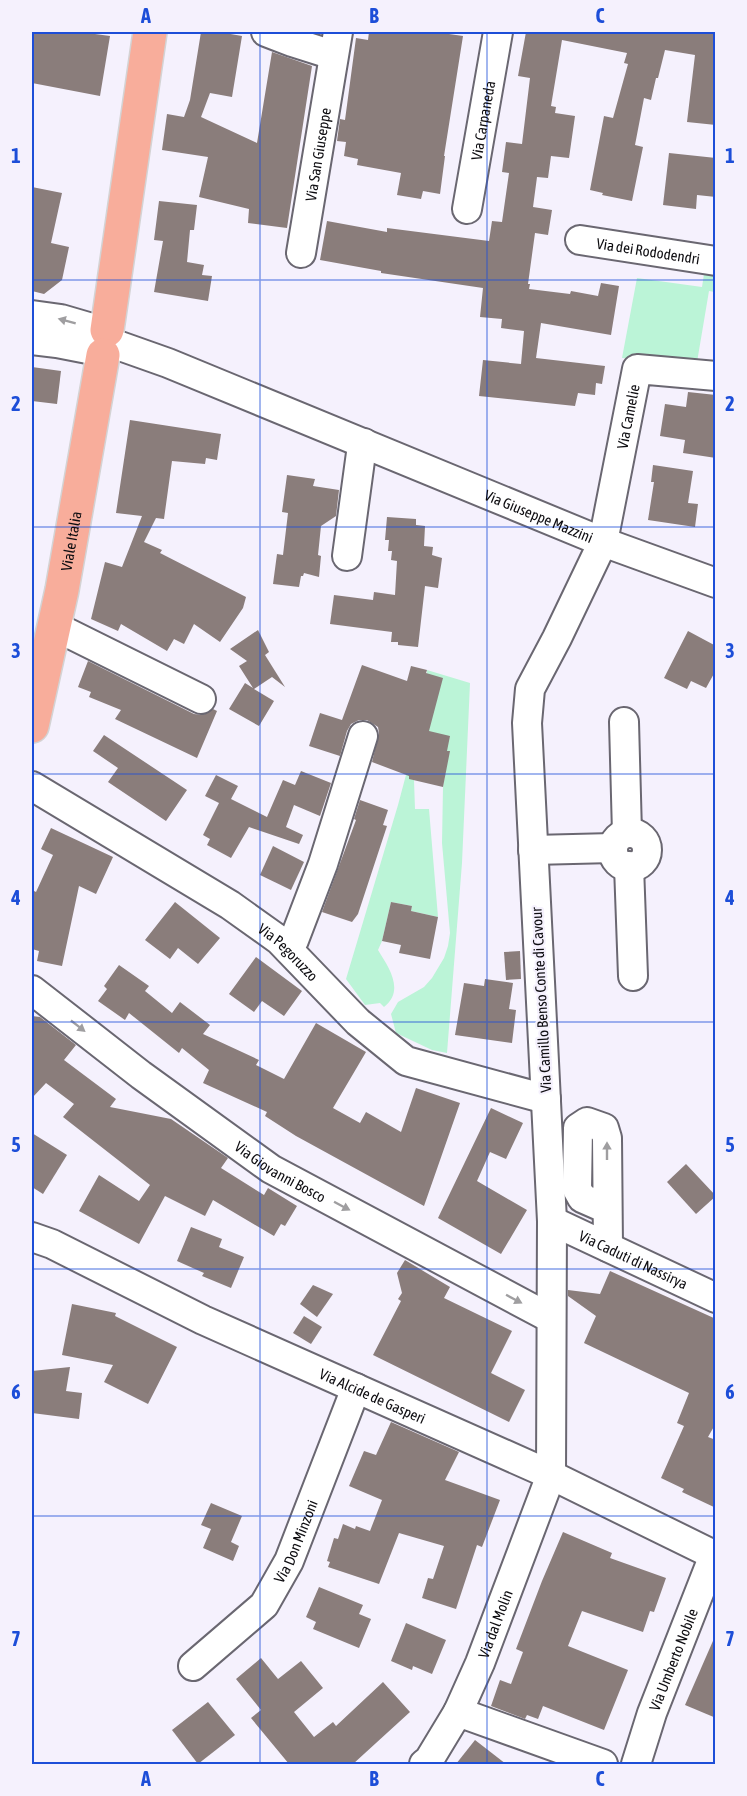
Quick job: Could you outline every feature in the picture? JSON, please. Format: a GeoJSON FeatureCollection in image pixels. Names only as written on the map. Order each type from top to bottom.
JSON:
{"type":"FeatureCollection","features":[{"type":"Feature","properties":{"kind":"main road","name":"Viale Italia"},"geometry":{"type":"LineString","coordinates":[[32,726],[62,590],[106,343],[150,32]]}},
{"type":"Feature","properties":{"kind":"street","name":"Via San Giuseppe"},"geometry":{"type":"LineString","coordinates":[[266,32],[292,42],[335,43],[301,253]]}},
{"type":"Feature","properties":{"kind":"street","name":"Via Carpaneda"},"geometry":{"type":"LineString","coordinates":[[467,209],[498,32]]}},
{"type":"Feature","properties":{"kind":"street","name":"Via dei Rododendri"},"geometry":{"type":"LineString","coordinates":[[580,240],[716,261]]}},
{"type":"Feature","properties":{"kind":"street"},"geometry":{"type":"LineString","coordinates":[[32,315],[61,319],[106,343]]}},
{"type":"Feature","properties":{"kind":"street"},"geometry":{"type":"LineString","coordinates":[[32,340],[57,343],[106,343]]}},
{"type":"Feature","properties":{"kind":"street","name":"Via Giuseppe Mazzini"},"geometry":{"type":"LineString","coordinates":[[106,343],[168,363],[603,542],[716,583]]}},
{"type":"Feature","properties":{"kind":"street","name":"Via Camelie"},"geometry":{"type":"LineString","coordinates":[[603,542],[637,369],[716,376]]}},
{"type":"Feature","properties":{"kind":"street"},"geometry":{"type":"LineString","coordinates":[[347,556],[364,443]]}},
{"type":"Feature","properties":{"kind":"street","name":"Via Camillo Benso Conte di Cavour"},"geometry":{"type":"LineString","coordinates":[[551,1475],[552,1221],[527,723],[530,689],[603,542]]}},
{"type":"Feature","properties":{"kind":"street"},"geometry":{"type":"LineString","coordinates":[[54,626],[201,699]]}},
{"type":"Feature","properties":{"kind":"street"},"geometry":{"type":"LineString","coordinates":[[624,722],[623,849],[633,976]]}},
{"type":"Feature","properties":{"kind":"street"},"geometry":{"type":"LineString","coordinates":[[289,950],[323,864],[363,736]]}},
{"type":"Feature","properties":{"kind":"street","name":"Via Pegoruzzo"},"geometry":{"type":"LineString","coordinates":[[32,786],[230,905],[279,940],[358,1022],[405,1061],[546,1099]]}},
{"type":"Feature","properties":{"kind":"street"},"geometry":{"type":"LineString","coordinates":[[533,850],[623,849]]}},
{"type":"Feature","properties":{"kind":"street","name":"Via Giovanni Bosco"},"geometry":{"type":"LineString","coordinates":[[32,990],[141,1075],[271,1169],[550,1318]]}},
{"type":"Feature","properties":{"kind":"street"},"geometry":{"type":"LineString","coordinates":[[607,1209],[608,1247]]}},
{"type":"Feature","properties":{"kind":"street","name":"Via Caduti di Nassirya"},"geometry":{"type":"LineString","coordinates":[[552,1221],[716,1298]]}},
{"type":"Feature","properties":{"kind":"street","name":"Via Alcide de Gasperi"},"geometry":{"type":"LineString","coordinates":[[32,1237],[52,1244],[203,1320],[551,1475],[715,1555]]}},
{"type":"Feature","properties":{"kind":"street","name":"Via Don Minzoni"},"geometry":{"type":"LineString","coordinates":[[193,1666],[264,1605],[289,1561],[356,1388]]}},
{"type":"Feature","properties":{"kind":"street","name":"Via dal Molin"},"geometry":{"type":"LineString","coordinates":[[426,1762],[458,1712],[480,1663],[551,1475]]}},
{"type":"Feature","properties":{"kind":"street","name":"Via Umberto Nobile"},"geometry":{"type":"LineString","coordinates":[[636,1764],[652,1713],[715,1555]]}},
{"type":"Feature","properties":{"kind":"street"},"geometry":{"type":"LineString","coordinates":[[458,1712],[603,1764]]}},
{"type":"Feature","properties":{"kind":"green space"},"geometry":{"type":"Polygon","coordinates":[[[704,274],[715,275],[715,292],[709,291],[695,374],[660,361],[622,358],[637,278],[702,287],[704,274]]]}},
{"type":"Feature","properties":{"kind":"green space"},"geometry":{"type":"Polygon","coordinates":[[[427,670],[470,683],[462,863],[447,1053],[432,1050],[396,1033],[391,1014],[398,1002],[424,987],[432,978],[444,958],[450,933],[442,843],[443,787],[449,751],[420,729],[409,778],[414,780],[415,809],[429,809],[438,917],[411,911],[412,906],[391,902],[378,950],[390,971],[394,986],[390,1000],[384,1007],[380,1003],[365,1005],[346,979],[398,805],[424,707],[427,670]]]}},
{"type":"Feature","properties":{"kind":"building"},"geometry":{"type":"Polygon","coordinates":[[[32,32],[96,32],[95,34],[110,36],[100,96],[32,83],[32,32]]]}},
{"type":"Feature","properties":{"kind":"building"},"geometry":{"type":"Polygon","coordinates":[[[201,32],[242,36],[232,97],[210,93],[201,117],[257,143],[272,52],[312,66],[287,228],[248,223],[249,209],[199,197],[208,157],[162,150],[167,114],[184,117],[190,100],[201,32]]]}},
{"type":"Feature","properties":{"kind":"building"},"geometry":{"type":"Polygon","coordinates":[[[369,32],[435,32],[463,36],[440,194],[423,191],[421,199],[397,195],[401,173],[357,165],[358,159],[344,156],[346,142],[337,141],[340,119],[345,120],[356,38],[368,40],[369,32]]]}},
{"type":"Feature","properties":{"kind":"building"},"geometry":{"type":"Polygon","coordinates":[[[526,32],[716,32],[716,125],[687,122],[695,55],[665,50],[651,100],[644,98],[635,145],[643,147],[632,201],[590,190],[604,116],[613,118],[628,64],[624,63],[627,53],[562,40],[551,106],[556,107],[555,113],[575,116],[569,158],[551,156],[548,178],[537,177],[533,207],[552,210],[548,235],[535,233],[529,289],[570,294],[571,291],[598,296],[601,283],[619,286],[611,335],[541,323],[536,358],[605,366],[602,384],[596,383],[595,395],[578,393],[575,406],[479,396],[483,360],[521,364],[524,331],[501,328],[502,319],[480,317],[483,288],[381,273],[381,271],[320,260],[327,221],[387,232],[387,228],[489,241],[492,221],[502,222],[509,173],[502,172],[506,142],[522,144],[530,78],[518,76],[526,32]]]}},
{"type":"Feature","properties":{"kind":"building"},"geometry":{"type":"Polygon","coordinates":[[[669,153],[716,158],[716,197],[697,195],[696,209],[663,205],[669,153]]]}},
{"type":"Feature","properties":{"kind":"building"},"geometry":{"type":"Polygon","coordinates":[[[32,187],[62,193],[51,243],[69,247],[62,280],[44,294],[32,291],[32,187]]]}},
{"type":"Feature","properties":{"kind":"building"},"geometry":{"type":"Polygon","coordinates":[[[159,201],[197,205],[194,230],[190,230],[187,262],[204,265],[202,275],[212,276],[208,301],[154,292],[163,241],[154,240],[159,201]]]}},
{"type":"Feature","properties":{"kind":"building"},"geometry":{"type":"Polygon","coordinates":[[[32,367],[61,371],[57,404],[32,401],[32,367]]]}},
{"type":"Feature","properties":{"kind":"building"},"geometry":{"type":"Polygon","coordinates":[[[688,392],[716,395],[716,458],[683,453],[685,440],[660,436],[665,404],[686,407],[688,392]]]}},
{"type":"Feature","properties":{"kind":"building"},"geometry":{"type":"Polygon","coordinates":[[[130,420],[221,434],[217,460],[206,458],[205,464],[172,461],[164,519],[156,518],[144,542],[162,550],[160,553],[246,597],[243,608],[220,642],[194,624],[184,644],[174,639],[167,651],[121,624],[118,631],[91,619],[105,562],[122,567],[142,516],[116,513],[130,420]]]}},
{"type":"Feature","properties":{"kind":"building"},"geometry":{"type":"Polygon","coordinates":[[[653,465],[693,471],[688,503],[698,504],[695,527],[648,520],[654,482],[651,482],[653,465]]]}},
{"type":"Feature","properties":{"kind":"building"},"geometry":{"type":"Polygon","coordinates":[[[287,475],[315,479],[313,486],[339,490],[336,516],[321,526],[318,555],[321,556],[319,577],[304,573],[301,576],[299,587],[273,584],[277,554],[283,555],[288,513],[282,512],[287,475]]]}},
{"type":"Feature","properties":{"kind":"building"},"geometry":{"type":"Polygon","coordinates":[[[387,517],[416,519],[416,525],[425,526],[424,546],[433,547],[432,555],[442,558],[438,588],[425,586],[418,647],[391,642],[392,632],[330,624],[334,595],[373,600],[374,592],[395,595],[397,561],[391,560],[392,551],[388,551],[389,540],[385,540],[387,517]]]}},
{"type":"Feature","properties":{"kind":"building"},"geometry":{"type":"Polygon","coordinates":[[[258,630],[269,652],[265,655],[285,687],[272,677],[254,689],[274,701],[259,726],[229,709],[245,683],[253,688],[239,666],[247,661],[230,649],[258,630]]]}},
{"type":"Feature","properties":{"kind":"building"},"geometry":{"type":"Polygon","coordinates":[[[688,631],[716,646],[716,670],[706,688],[691,681],[687,689],[664,678],[688,631]]]}},
{"type":"Feature","properties":{"kind":"building"},"geometry":{"type":"Polygon","coordinates":[[[88,661],[194,714],[203,715],[213,709],[217,711],[197,758],[115,719],[121,710],[89,697],[91,692],[78,687],[88,661]]]}},
{"type":"Feature","properties":{"kind":"building"},"geometry":{"type":"Polygon","coordinates":[[[362,665],[407,681],[411,666],[427,670],[426,673],[443,678],[429,731],[450,736],[447,751],[450,751],[443,787],[409,779],[409,776],[372,762],[379,733],[378,727],[367,720],[359,720],[351,724],[340,756],[309,746],[320,713],[342,720],[362,665]]]}},
{"type":"Feature","properties":{"kind":"building"},"geometry":{"type":"Polygon","coordinates":[[[104,735],[187,790],[166,821],[108,782],[118,768],[93,751],[104,735]]]}},
{"type":"Feature","properties":{"kind":"building"},"geometry":{"type":"Polygon","coordinates":[[[301,771],[331,783],[320,816],[294,805],[286,827],[303,835],[299,844],[249,827],[231,858],[207,845],[210,839],[203,835],[219,803],[205,796],[216,775],[238,786],[231,799],[267,817],[283,780],[295,785],[301,771]]]}},
{"type":"Feature","properties":{"kind":"building"},"geometry":{"type":"Polygon","coordinates":[[[360,800],[388,810],[383,825],[387,826],[358,914],[352,922],[322,912],[356,820],[354,819],[360,800]]]}},
{"type":"Feature","properties":{"kind":"building"},"geometry":{"type":"Polygon","coordinates":[[[51,828],[113,857],[96,894],[79,886],[62,966],[37,961],[39,951],[32,949],[32,902],[34,891],[36,892],[53,855],[41,849],[51,828]]]}},
{"type":"Feature","properties":{"kind":"building"},"geometry":{"type":"Polygon","coordinates":[[[273,846],[304,862],[291,890],[260,875],[273,846]]]}},
{"type":"Feature","properties":{"kind":"building"},"geometry":{"type":"Polygon","coordinates":[[[175,902],[220,938],[198,964],[178,948],[170,959],[145,940],[175,902]]]}},
{"type":"Feature","properties":{"kind":"building"},"geometry":{"type":"Polygon","coordinates":[[[391,902],[412,906],[411,911],[438,917],[430,959],[399,953],[401,945],[382,941],[391,902]]]}},
{"type":"Feature","properties":{"kind":"building"},"geometry":{"type":"Polygon","coordinates":[[[520,951],[521,979],[506,980],[504,952],[520,951]]]}},
{"type":"Feature","properties":{"kind":"building"},"geometry":{"type":"Polygon","coordinates":[[[256,957],[302,991],[284,1016],[262,1001],[254,1012],[229,994],[256,957]]]}},
{"type":"Feature","properties":{"kind":"building"},"geometry":{"type":"Polygon","coordinates":[[[119,965],[149,986],[145,991],[172,1013],[180,1002],[210,1025],[203,1034],[259,1060],[256,1065],[284,1079],[316,1023],[366,1052],[333,1108],[360,1123],[366,1112],[401,1132],[416,1088],[460,1103],[424,1206],[296,1136],[265,1116],[267,1112],[203,1083],[209,1070],[182,1048],[179,1053],[129,1013],[125,1020],[98,1001],[107,989],[104,986],[119,965]]]}},
{"type":"Feature","properties":{"kind":"building"},"geometry":{"type":"Polygon","coordinates":[[[485,979],[513,983],[509,1009],[516,1010],[512,1043],[455,1035],[464,983],[484,986],[485,979]]]}},
{"type":"Feature","properties":{"kind":"building"},"geometry":{"type":"Polygon","coordinates":[[[32,1016],[40,1017],[76,1045],[64,1060],[116,1099],[110,1107],[171,1119],[228,1158],[221,1168],[264,1195],[268,1188],[297,1206],[285,1226],[281,1224],[274,1236],[213,1200],[205,1216],[165,1196],[139,1244],[79,1211],[99,1175],[139,1201],[150,1185],[63,1117],[74,1104],[46,1083],[32,1098],[32,1016]]]}},
{"type":"Feature","properties":{"kind":"building"},"geometry":{"type":"Polygon","coordinates":[[[491,1108],[523,1123],[506,1159],[490,1152],[477,1181],[527,1210],[501,1254],[438,1218],[491,1108]]]}},
{"type":"Feature","properties":{"kind":"building"},"geometry":{"type":"Polygon","coordinates":[[[32,1133],[67,1155],[43,1194],[32,1187],[32,1133]]]}},
{"type":"Feature","properties":{"kind":"building"},"geometry":{"type":"Polygon","coordinates":[[[686,1164],[716,1196],[696,1214],[667,1182],[686,1164]]]}},
{"type":"Feature","properties":{"kind":"building"},"geometry":{"type":"Polygon","coordinates":[[[191,1227],[222,1239],[219,1247],[244,1257],[231,1288],[202,1276],[204,1273],[177,1261],[191,1227]]]}},
{"type":"Feature","properties":{"kind":"building"},"geometry":{"type":"Polygon","coordinates":[[[405,1260],[450,1287],[444,1298],[512,1331],[491,1373],[525,1390],[509,1422],[373,1355],[401,1301],[398,1299],[402,1293],[397,1273],[405,1260]]]}},
{"type":"Feature","properties":{"kind":"building"},"geometry":{"type":"Polygon","coordinates":[[[610,1271],[716,1319],[716,1423],[708,1437],[716,1440],[716,1508],[682,1492],[684,1489],[661,1478],[684,1426],[677,1423],[689,1393],[584,1343],[596,1316],[568,1296],[568,1290],[600,1294],[610,1271]]]}},
{"type":"Feature","properties":{"kind":"building"},"geometry":{"type":"Polygon","coordinates":[[[313,1285],[333,1294],[317,1317],[300,1304],[313,1285]]]}},
{"type":"Feature","properties":{"kind":"building"},"geometry":{"type":"Polygon","coordinates":[[[72,1304],[116,1313],[115,1316],[177,1347],[148,1404],[104,1382],[113,1365],[62,1355],[72,1304]]]}},
{"type":"Feature","properties":{"kind":"building"},"geometry":{"type":"Polygon","coordinates":[[[304,1316],[322,1327],[311,1344],[293,1333],[304,1316]]]}},
{"type":"Feature","properties":{"kind":"building"},"geometry":{"type":"Polygon","coordinates":[[[70,1367],[66,1391],[82,1393],[79,1419],[32,1413],[32,1371],[70,1367]]]}},
{"type":"Feature","properties":{"kind":"building"},"geometry":{"type":"Polygon","coordinates":[[[391,1422],[459,1452],[445,1480],[500,1500],[482,1547],[477,1545],[456,1609],[422,1598],[428,1578],[433,1579],[444,1546],[399,1533],[379,1584],[328,1567],[330,1562],[327,1561],[334,1538],[338,1539],[343,1524],[355,1529],[356,1526],[370,1531],[382,1500],[349,1486],[364,1451],[376,1455],[391,1422]]]}},
{"type":"Feature","properties":{"kind":"building"},"geometry":{"type":"Polygon","coordinates":[[[211,1503],[242,1516],[231,1542],[239,1546],[233,1561],[203,1548],[211,1529],[201,1525],[211,1503]]]}},
{"type":"Feature","properties":{"kind":"building"},"geometry":{"type":"Polygon","coordinates":[[[563,1532],[612,1553],[610,1558],[666,1578],[654,1612],[650,1611],[643,1632],[582,1611],[568,1646],[628,1670],[604,1730],[543,1706],[538,1719],[527,1715],[525,1719],[491,1706],[500,1680],[511,1684],[523,1652],[516,1649],[563,1532]]]}},
{"type":"Feature","properties":{"kind":"building"},"geometry":{"type":"Polygon","coordinates":[[[319,1587],[363,1605],[359,1614],[371,1619],[359,1648],[313,1629],[316,1622],[306,1617],[319,1587]]]}},
{"type":"Feature","properties":{"kind":"building"},"geometry":{"type":"Polygon","coordinates":[[[406,1623],[446,1640],[432,1674],[413,1666],[412,1670],[391,1661],[406,1623]]]}},
{"type":"Feature","properties":{"kind":"building"},"geometry":{"type":"Polygon","coordinates":[[[716,1634],[716,1718],[685,1705],[716,1634]]]}},
{"type":"Feature","properties":{"kind":"building"},"geometry":{"type":"Polygon","coordinates":[[[261,1658],[278,1679],[301,1661],[323,1688],[294,1712],[314,1737],[333,1722],[336,1726],[383,1682],[410,1712],[353,1764],[289,1764],[251,1718],[261,1710],[236,1679],[261,1658]]]}},
{"type":"Feature","properties":{"kind":"building"},"geometry":{"type":"Polygon","coordinates":[[[208,1702],[235,1735],[198,1764],[172,1730],[208,1702]]]}},
{"type":"Feature","properties":{"kind":"building"},"geometry":{"type":"Polygon","coordinates":[[[475,1740],[506,1764],[456,1764],[475,1740]]]}}]}
